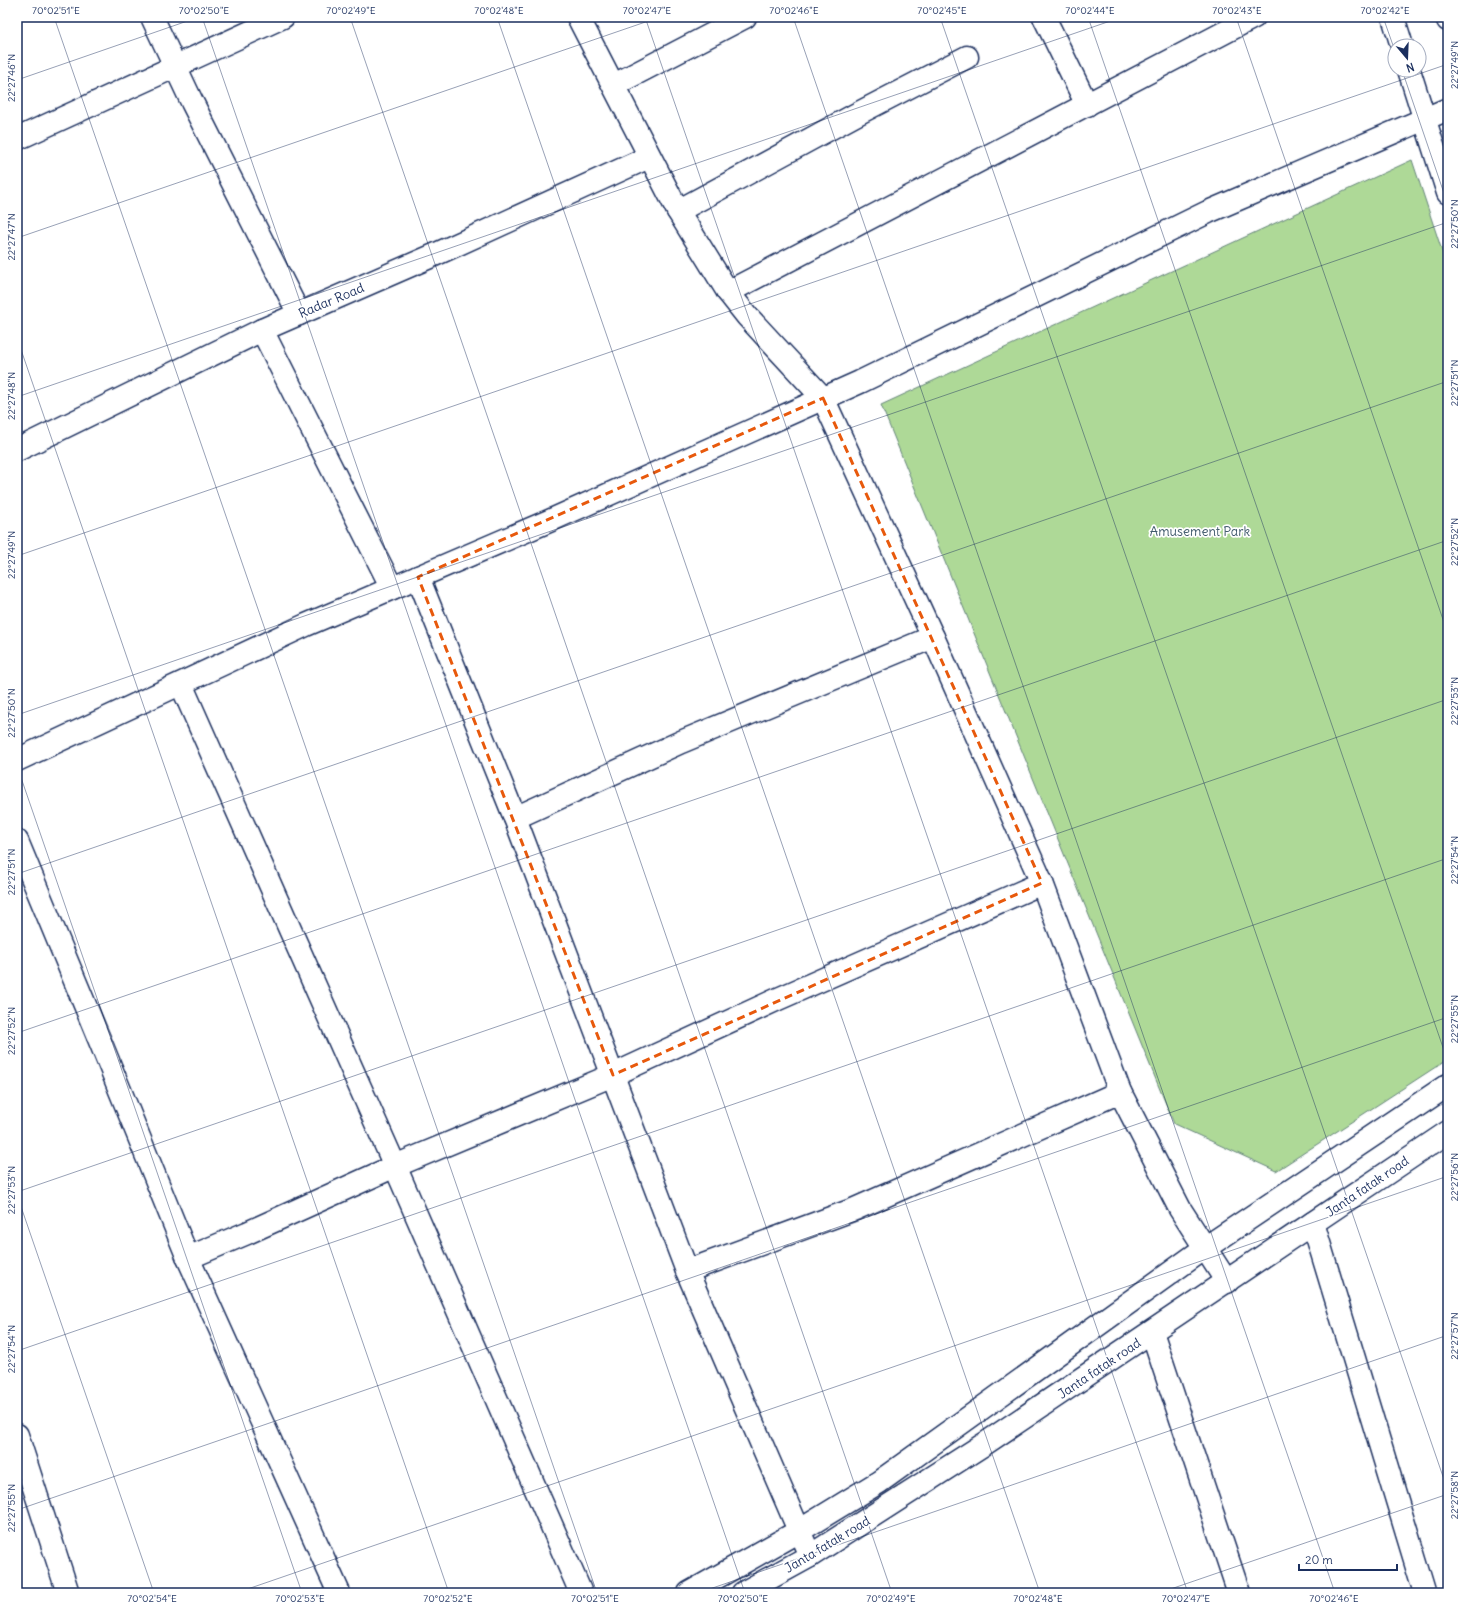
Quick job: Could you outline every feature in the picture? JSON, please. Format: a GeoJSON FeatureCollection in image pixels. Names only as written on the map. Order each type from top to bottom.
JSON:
{"type":"FeatureCollection","features":[{"type":"Feature","properties":{"kind":"street"},"geometry":{"type":"LineString","coordinates":[[152,17],[299,314]]}},
{"type":"Feature","properties":{"kind":"street"},"geometry":{"type":"LineString","coordinates":[[17,139],[282,17]]}},
{"type":"Feature","properties":{"kind":"street"},"geometry":{"type":"LineString","coordinates":[[578,17],[678,211],[728,292],[747,316],[824,398],[933,637],[1042,884],[1120,1092],[1180,1209],[1227,1282]]}},
{"type":"Feature","properties":{"kind":"street"},"geometry":{"type":"LineString","coordinates":[[614,85],[744,17]]}},
{"type":"Feature","properties":{"kind":"street"},"geometry":{"type":"LineString","coordinates":[[1044,17],[1087,105]]}},
{"type":"Feature","properties":{"kind":"street"},"geometry":{"type":"LineString","coordinates":[[728,292],[1253,17]]}},
{"type":"Feature","properties":{"kind":"street"},"geometry":{"type":"LineString","coordinates":[[1393,17],[1400,38]]}},
{"type":"Feature","properties":{"kind":"street"},"geometry":{"type":"LineString","coordinates":[[678,211],[855,115],[967,57]]}},
{"type":"Feature","properties":{"kind":"street"},"geometry":{"type":"LineString","coordinates":[[1412,78],[1448,193]]}},
{"type":"Feature","properties":{"kind":"street"},"geometry":{"type":"LineString","coordinates":[[17,760],[306,625],[549,521],[824,398],[1208,212],[1448,109]]}},
{"type":"Feature","properties":{"kind":"street","name":"Radar Road"},"geometry":{"type":"LineString","coordinates":[[17,450],[262,330],[432,256],[649,156]]}},
{"type":"Feature","properties":{"kind":"street"},"geometry":{"type":"LineString","coordinates":[[262,330],[392,588]]}},
{"type":"Feature","properties":{"kind":"street"},"geometry":{"type":"LineString","coordinates":[[418,577],[514,818],[687,1271],[810,1556]]}},
{"type":"Feature","properties":{"kind":"street"},"geometry":{"type":"LineString","coordinates":[[514,818],[681,742],[933,637]]}},
{"type":"Feature","properties":{"kind":"street"},"geometry":{"type":"LineString","coordinates":[[181,684],[395,1166],[581,1593]]}},
{"type":"Feature","properties":{"kind":"street"},"geometry":{"type":"LineString","coordinates":[[17,841],[188,1258],[339,1593]]}},
{"type":"Feature","properties":{"kind":"street"},"geometry":{"type":"LineString","coordinates":[[188,1258],[254,1230],[395,1166],[613,1075],[786,996],[1042,884]]}},
{"type":"Feature","properties":{"kind":"street"},"geometry":{"type":"LineString","coordinates":[[689,1593],[799,1531],[879,1482],[1205,1248],[1448,1085]]}},
{"type":"Feature","properties":{"kind":"street"},"geometry":{"type":"LineString","coordinates":[[687,1271],[856,1209],[1120,1092]]}},
{"type":"Feature","properties":{"kind":"street","name":"Janta fatak road"},"geometry":{"type":"LineString","coordinates":[[743,1593],[810,1556],[986,1443],[1448,1132]]}},
{"type":"Feature","properties":{"kind":"street"},"geometry":{"type":"LineString","coordinates":[[1313,1223],[1426,1593]]}},
{"type":"Feature","properties":{"kind":"street"},"geometry":{"type":"LineString","coordinates":[[1152,1332],[1239,1593]]}},
{"type":"Feature","properties":{"kind":"street"},"geometry":{"type":"LineString","coordinates":[[17,1435],[68,1593]]}},
{"type":"Feature","properties":{"kind":"highlighted area"},"geometry":{"type":"Polygon","coordinates":[[[823,398],[1042,883],[613,1075],[418,577],[823,398]]]}},
{"type":"Feature","properties":{"kind":"green space","name":"Amusement Park"},"geometry":{"type":"Polygon","coordinates":[[[1412,160],[1448,269],[1448,1059],[1276,1171],[1174,1124],[881,405],[1412,160]]]}}]}
